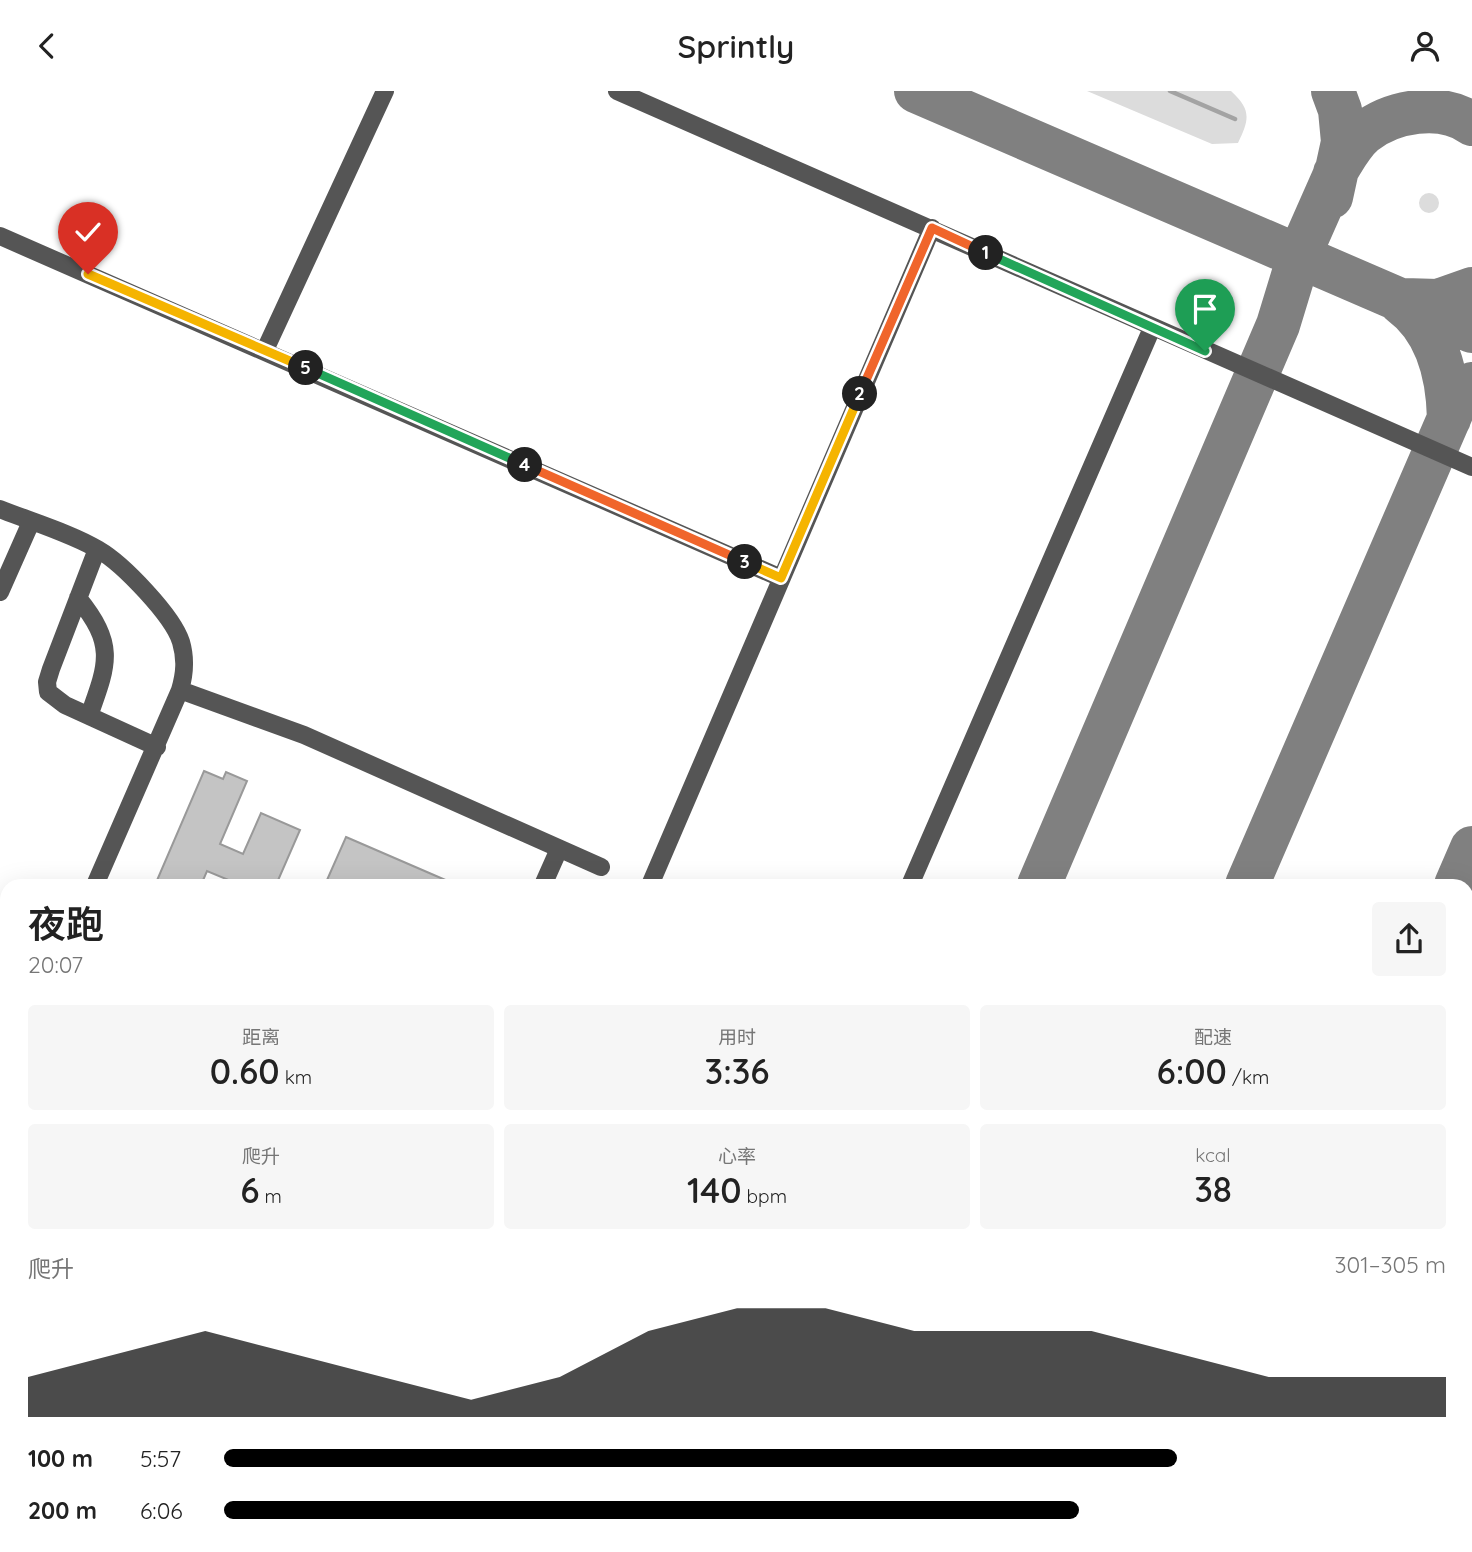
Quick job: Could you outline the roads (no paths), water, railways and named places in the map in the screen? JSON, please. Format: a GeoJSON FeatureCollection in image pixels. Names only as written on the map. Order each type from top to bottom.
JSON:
{"type":"FeatureCollection","features":[{"type":"Feature","properties":{"kind":"street"},"geometry":{"type":"LineString","coordinates":[[265,350],[385,91]]}},
{"type":"Feature","properties":{"kind":"street"},"geometry":{"type":"LineString","coordinates":[[617,91],[1472,467]]}},
{"type":"Feature","properties":{"kind":"street"},"geometry":{"type":"LineString","coordinates":[[653,879],[932,228]]}},
{"type":"Feature","properties":{"kind":"street"},"geometry":{"type":"LineString","coordinates":[[0,236],[781,578]]}},
{"type":"Feature","properties":{"kind":"street"},"geometry":{"type":"LineString","coordinates":[[913,879],[1152,328]]}},
{"type":"Feature","properties":{"kind":"street"},"geometry":{"type":"LineString","coordinates":[[0,509],[97,549],[113,559],[148,594],[180,639],[185,660],[180,689],[98,879]]}},
{"type":"Feature","properties":{"kind":"street"},"geometry":{"type":"LineString","coordinates":[[0,592],[32,522]]}},
{"type":"Feature","properties":{"kind":"street"},"geometry":{"type":"LineString","coordinates":[[97,549],[51,669],[47,682],[48,692],[54,699],[157,747]]}},
{"type":"Feature","properties":{"kind":"street"},"geometry":{"type":"LineString","coordinates":[[78,598],[97,623],[106,649],[105,664],[89,716]]}},
{"type":"Feature","properties":{"kind":"street"},"geometry":{"type":"LineString","coordinates":[[180,689],[304,735],[601,867]]}},
{"type":"Feature","properties":{"kind":"street"},"geometry":{"type":"LineString","coordinates":[[546,879],[559,849]]}},
{"type":"Feature","properties":{"kind":"waterway"},"geometry":{"type":"LineString","coordinates":[[1170,91],[1235,119]]}}]}
